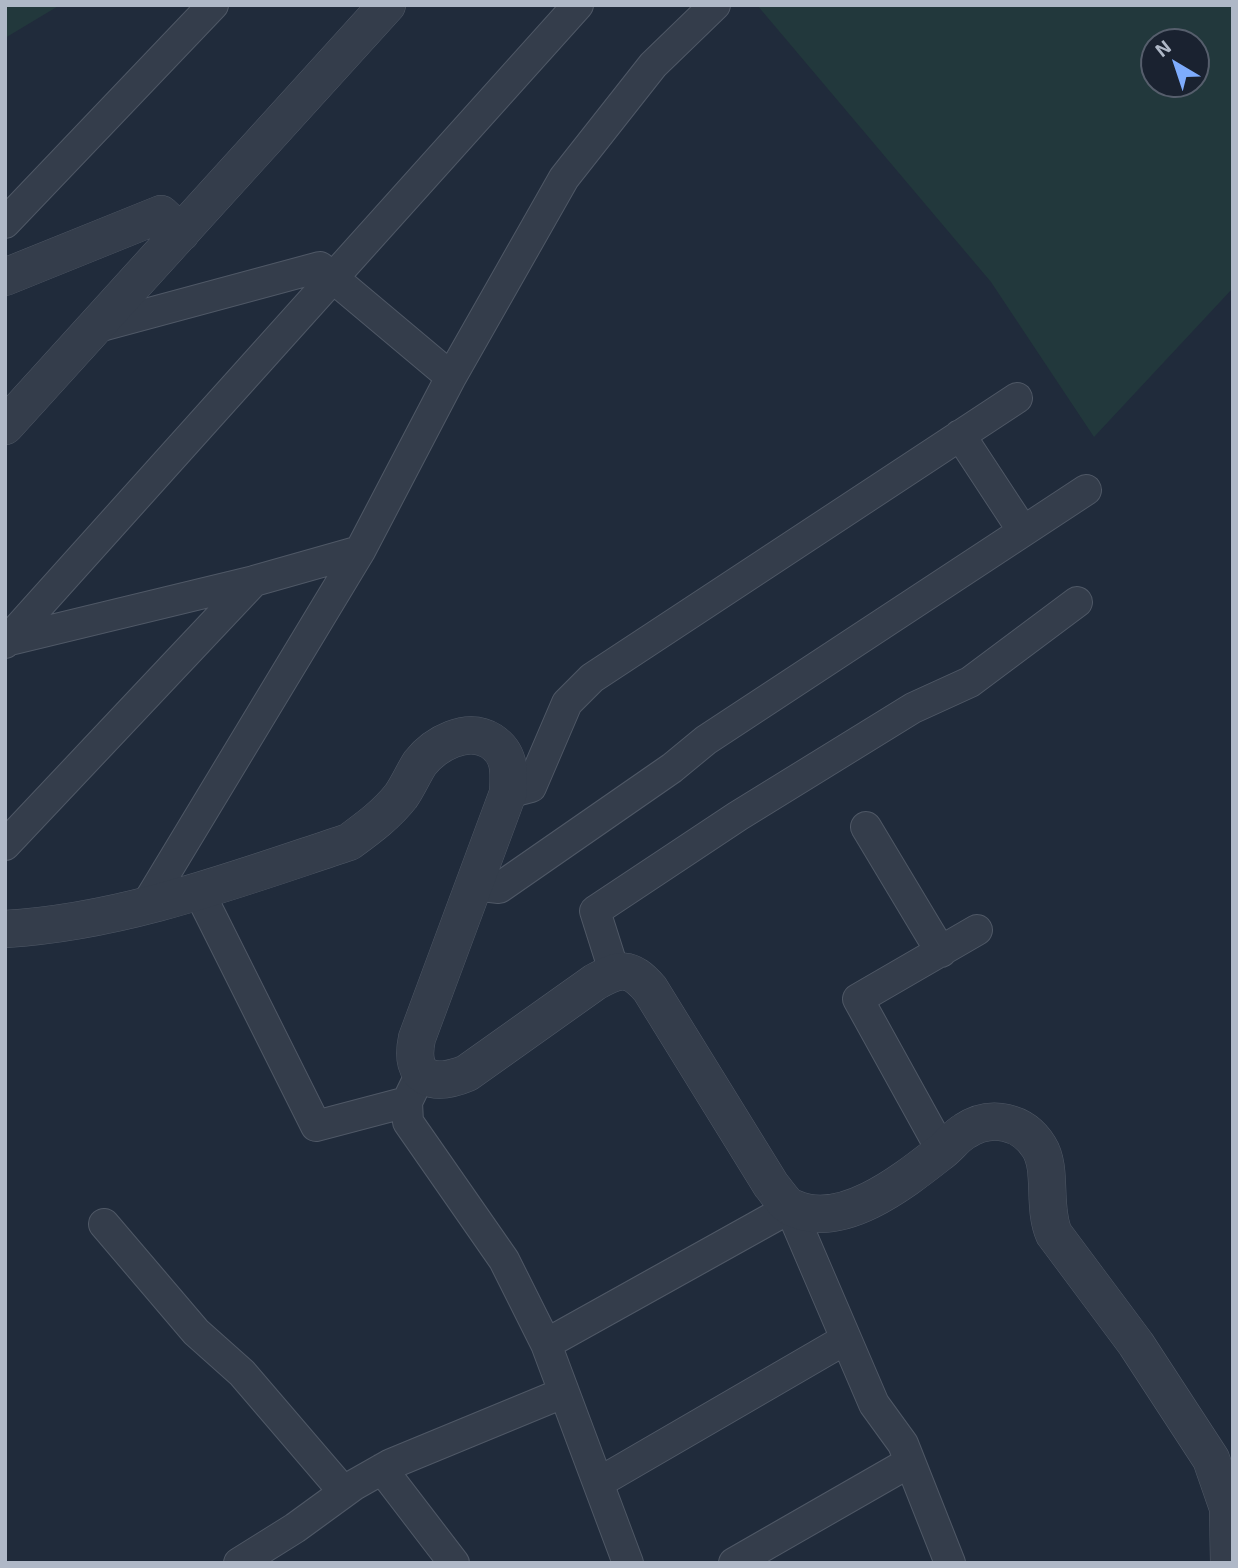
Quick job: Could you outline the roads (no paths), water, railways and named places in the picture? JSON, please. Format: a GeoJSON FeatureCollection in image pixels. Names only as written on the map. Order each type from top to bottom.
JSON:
{"type":"FeatureCollection","features":[{"type":"Feature","properties":{"kind":"street"},"geometry":{"type":"LineString","coordinates":[[5,223],[213,5]]}},
{"type":"Feature","properties":{"kind":"street"},"geometry":{"type":"LineString","coordinates":[[5,426],[387,5]]}},
{"type":"Feature","properties":{"kind":"street"},"geometry":{"type":"LineString","coordinates":[[6,641],[578,5]]}},
{"type":"Feature","properties":{"kind":"street"},"geometry":{"type":"LineString","coordinates":[[145,907],[360,551],[451,377],[564,178],[653,65],[715,5]]}},
{"type":"Feature","properties":{"kind":"street"},"geometry":{"type":"LineString","coordinates":[[5,277],[160,214],[181,233]]}},
{"type":"Feature","properties":{"kind":"street"},"geometry":{"type":"LineString","coordinates":[[94,328],[320,267],[451,377]]}},
{"type":"Feature","properties":{"kind":"street"},"geometry":{"type":"LineString","coordinates":[[508,793],[531,787],[566,703],[592,678],[1017,398]]}},
{"type":"Feature","properties":{"kind":"street"},"geometry":{"type":"LineString","coordinates":[[960,435],[1023,531]]}},
{"type":"Feature","properties":{"kind":"street"},"geometry":{"type":"LineString","coordinates":[[474,886],[499,888],[672,768],[706,740],[1086,490]]}},
{"type":"Feature","properties":{"kind":"street"},"geometry":{"type":"LineString","coordinates":[[6,641],[254,581],[360,551]]}},
{"type":"Feature","properties":{"kind":"street"},"geometry":{"type":"LineString","coordinates":[[5,845],[254,581]]}},
{"type":"Feature","properties":{"kind":"street"},"geometry":{"type":"LineString","coordinates":[[614,971],[595,911],[738,816],[913,708],[970,682],[1077,602]]}},
{"type":"Feature","properties":{"kind":"street"},"geometry":{"type":"LineString","coordinates":[[5,929],[34,927],[145,907],[199,892],[349,842],[377,821],[401,795],[421,762],[434,749],[469,735],[489,740],[502,751],[510,766],[508,793],[417,1038],[414,1088],[408,1122],[504,1260],[546,1344],[628,1563]]}},
{"type":"Feature","properties":{"kind":"street"},"geometry":{"type":"LineString","coordinates":[[866,827],[941,952]]}},
{"type":"Feature","properties":{"kind":"street"},"geometry":{"type":"LineString","coordinates":[[199,892],[316,1126],[414,1088],[447,1081],[467,1073],[614,971],[638,976],[650,989],[771,1185],[790,1208],[874,1404],[903,1444],[950,1563]]}},
{"type":"Feature","properties":{"kind":"street"},"geometry":{"type":"LineString","coordinates":[[942,1152],[858,999],[977,930]]}},
{"type":"Feature","properties":{"kind":"street"},"geometry":{"type":"LineString","coordinates":[[546,1344],[790,1208],[808,1213],[832,1213],[853,1207],[890,1188],[942,1152],[966,1130],[1005,1121],[1024,1130],[1045,1157],[1046,1217],[1054,1234],[1136,1344],[1211,1459],[1228,1508],[1229,1563]]}},
{"type":"Feature","properties":{"kind":"street"},"geometry":{"type":"LineString","coordinates":[[104,1224],[196,1332],[242,1373],[344,1492]]}},
{"type":"Feature","properties":{"kind":"street"},"geometry":{"type":"LineString","coordinates":[[598,1483],[846,1339]]}},
{"type":"Feature","properties":{"kind":"street"},"geometry":{"type":"LineString","coordinates":[[239,1563],[382,1469],[564,1393]]}},
{"type":"Feature","properties":{"kind":"street"},"geometry":{"type":"LineString","coordinates":[[734,1563],[910,1462]]}},
{"type":"Feature","properties":{"kind":"street"},"geometry":{"type":"LineString","coordinates":[[382,1469],[454,1563]]}}]}
